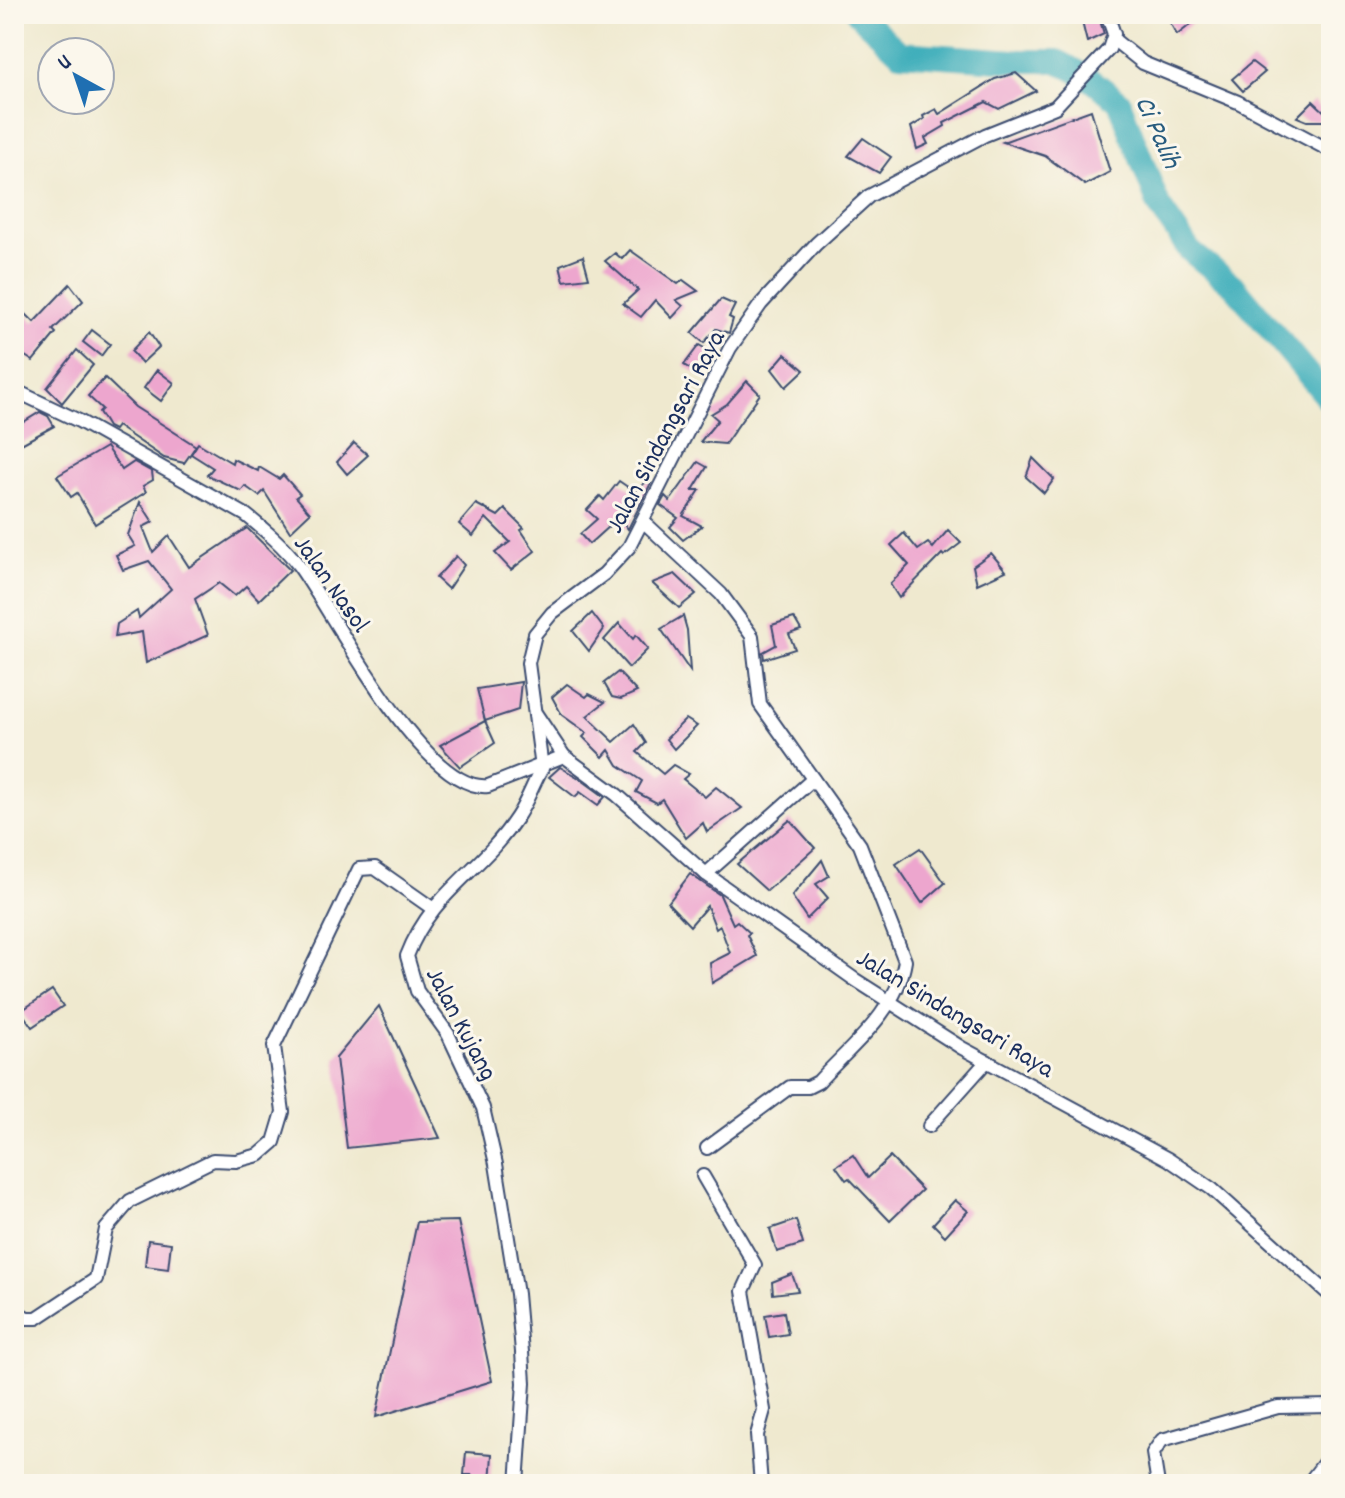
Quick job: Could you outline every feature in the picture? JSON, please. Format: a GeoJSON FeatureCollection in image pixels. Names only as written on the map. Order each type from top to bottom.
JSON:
{"type":"FeatureCollection","features":[{"type":"Feature","properties":{"kind":"street"},"geometry":{"type":"LineString","coordinates":[[1107,14],[1111,44],[1143,63],[1238,102],[1331,151]]}},
{"type":"Feature","properties":{"kind":"street","name":"Jalan Sindangsari Raya"},"geometry":{"type":"LineString","coordinates":[[542,768],[528,663],[535,634],[552,613],[604,574],[629,547],[730,348],[761,304],[816,244],[860,203],[895,180],[985,135],[1055,107],[1111,44]]}},
{"type":"Feature","properties":{"kind":"street","name":"Jalan Nasol"},"geometry":{"type":"LineString","coordinates":[[14,390],[79,421],[246,515],[268,532],[301,570],[389,704],[445,772],[476,787],[542,768]]}},
{"type":"Feature","properties":{"kind":"street"},"geometry":{"type":"LineString","coordinates":[[644,522],[737,611],[752,636],[760,704],[868,860],[903,955],[903,972],[889,1002],[867,1031],[818,1082],[808,1087],[790,1087],[707,1148]]}},
{"type":"Feature","properties":{"kind":"street","name":"Jalan Sindangsari Raya"},"geometry":{"type":"LineString","coordinates":[[533,710],[564,756],[617,795],[674,849],[706,874],[889,1002],[987,1061],[1168,1159],[1212,1189],[1331,1296]]}},
{"type":"Feature","properties":{"kind":"street"},"geometry":{"type":"LineString","coordinates":[[542,768],[564,756]]}},
{"type":"Feature","properties":{"kind":"street","name":"Jalan Kujang"},"geometry":{"type":"LineString","coordinates":[[517,1484],[524,1383],[522,1352],[517,1294],[496,1164],[483,1108],[448,1034],[417,991],[407,956],[432,908],[478,864],[517,817],[542,768]]}},
{"type":"Feature","properties":{"kind":"street"},"geometry":{"type":"LineString","coordinates":[[706,874],[813,779]]}},
{"type":"Feature","properties":{"kind":"street"},"geometry":{"type":"LineString","coordinates":[[14,1310],[27,1318],[37,1318],[93,1282],[100,1269],[106,1229],[130,1201],[146,1190],[213,1160],[236,1161],[259,1155],[274,1142],[283,1112],[274,1046],[359,869],[375,868],[432,908]]}},
{"type":"Feature","properties":{"kind":"street"},"geometry":{"type":"LineString","coordinates":[[929,1126],[987,1061]]}},
{"type":"Feature","properties":{"kind":"street"},"geometry":{"type":"LineString","coordinates":[[703,1176],[755,1265],[743,1291],[764,1410],[757,1435],[761,1484]]}},
{"type":"Feature","properties":{"kind":"street"},"geometry":{"type":"LineString","coordinates":[[1158,1484],[1153,1453],[1162,1440],[1285,1405],[1331,1406]]}},
{"type":"Feature","properties":{"kind":"street"},"geometry":{"type":"LineString","coordinates":[[1308,1484],[1331,1454]]}},
{"type":"Feature","properties":{"kind":"building"},"geometry":{"type":"Polygon","coordinates":[[[1080,14],[1098,14],[1104,34],[1087,42],[1080,14]]]}},
{"type":"Feature","properties":{"kind":"building"},"geometry":{"type":"Polygon","coordinates":[[[1165,14],[1204,14],[1177,35],[1165,14]]]}},
{"type":"Feature","properties":{"kind":"building"},"geometry":{"type":"Polygon","coordinates":[[[1252,62],[1265,72],[1243,91],[1232,79],[1252,62]]]}},
{"type":"Feature","properties":{"kind":"building"},"geometry":{"type":"Polygon","coordinates":[[[1016,73],[1036,91],[999,109],[986,102],[944,123],[945,126],[925,138],[928,144],[917,149],[911,127],[924,119],[923,116],[936,109],[939,114],[995,79],[1016,73]]]}},
{"type":"Feature","properties":{"kind":"building"},"geometry":{"type":"Polygon","coordinates":[[[1313,101],[1331,121],[1307,121],[1297,117],[1313,101]]]}},
{"type":"Feature","properties":{"kind":"building"},"geometry":{"type":"Polygon","coordinates":[[[1091,110],[1110,172],[1085,185],[1045,156],[1003,142],[1091,110]]]}},
{"type":"Feature","properties":{"kind":"building"},"geometry":{"type":"Polygon","coordinates":[[[863,138],[891,157],[879,173],[848,156],[863,138]]]}},
{"type":"Feature","properties":{"kind":"building"},"geometry":{"type":"Polygon","coordinates":[[[630,250],[678,284],[683,280],[698,291],[676,300],[683,306],[672,318],[655,300],[641,317],[623,304],[638,290],[605,261],[615,253],[622,259],[630,250]]]}},
{"type":"Feature","properties":{"kind":"building"},"geometry":{"type":"Polygon","coordinates":[[[583,256],[589,278],[564,281],[560,265],[583,256]]]}},
{"type":"Feature","properties":{"kind":"building"},"geometry":{"type":"Polygon","coordinates":[[[70,284],[83,301],[53,330],[56,333],[33,361],[14,349],[14,323],[26,314],[34,322],[70,284]]]}},
{"type":"Feature","properties":{"kind":"building"},"geometry":{"type":"Polygon","coordinates":[[[721,299],[735,305],[729,317],[733,319],[729,333],[716,329],[704,343],[692,333],[721,299]]]}},
{"type":"Feature","properties":{"kind":"building"},"geometry":{"type":"Polygon","coordinates":[[[92,330],[110,344],[101,356],[83,342],[92,330]]]}},
{"type":"Feature","properties":{"kind":"building"},"geometry":{"type":"Polygon","coordinates":[[[149,332],[159,347],[142,363],[131,351],[149,332]]]}},
{"type":"Feature","properties":{"kind":"building"},"geometry":{"type":"Polygon","coordinates":[[[699,345],[714,354],[698,374],[684,365],[699,345]]]}},
{"type":"Feature","properties":{"kind":"building"},"geometry":{"type":"Polygon","coordinates":[[[77,350],[93,365],[62,403],[47,388],[77,350]]]}},
{"type":"Feature","properties":{"kind":"building"},"geometry":{"type":"Polygon","coordinates":[[[785,354],[804,370],[786,387],[772,369],[785,354]]]}},
{"type":"Feature","properties":{"kind":"building"},"geometry":{"type":"Polygon","coordinates":[[[157,370],[174,383],[161,401],[144,388],[157,370]]]}},
{"type":"Feature","properties":{"kind":"building"},"geometry":{"type":"Polygon","coordinates":[[[105,378],[135,407],[196,446],[184,463],[164,458],[117,426],[114,430],[108,427],[99,412],[102,409],[88,396],[105,378]]]}},
{"type":"Feature","properties":{"kind":"building"},"geometry":{"type":"Polygon","coordinates":[[[747,381],[760,394],[725,444],[700,442],[718,420],[711,414],[727,404],[747,381]]]}},
{"type":"Feature","properties":{"kind":"building"},"geometry":{"type":"Polygon","coordinates":[[[40,412],[48,416],[54,426],[14,448],[14,428],[40,412]]]}},
{"type":"Feature","properties":{"kind":"building"},"geometry":{"type":"Polygon","coordinates":[[[198,443],[232,463],[233,459],[258,471],[259,467],[279,479],[283,475],[300,494],[296,497],[310,513],[290,532],[264,491],[259,496],[245,486],[241,491],[207,475],[213,468],[191,454],[198,443]]]}},
{"type":"Feature","properties":{"kind":"building"},"geometry":{"type":"Polygon","coordinates":[[[354,443],[368,455],[347,474],[337,462],[354,443]]]}},
{"type":"Feature","properties":{"kind":"building"},"geometry":{"type":"Polygon","coordinates":[[[106,447],[122,470],[134,462],[152,472],[153,480],[143,486],[146,492],[95,524],[77,493],[71,497],[57,476],[106,447]]]}},
{"type":"Feature","properties":{"kind":"building"},"geometry":{"type":"Polygon","coordinates":[[[1033,458],[1054,479],[1044,493],[1026,477],[1033,458]]]}},
{"type":"Feature","properties":{"kind":"building"},"geometry":{"type":"Polygon","coordinates":[[[698,462],[707,467],[693,490],[700,490],[683,516],[702,526],[683,540],[670,527],[678,518],[660,505],[665,496],[670,501],[698,462]]]}},
{"type":"Feature","properties":{"kind":"building"},"geometry":{"type":"Polygon","coordinates":[[[648,480],[651,483],[628,529],[619,517],[589,544],[580,534],[597,519],[587,510],[600,496],[604,500],[619,481],[635,492],[648,480]]]}},
{"type":"Feature","properties":{"kind":"building"},"geometry":{"type":"Polygon","coordinates":[[[140,502],[153,522],[143,527],[153,552],[169,536],[189,567],[247,528],[290,570],[259,600],[246,586],[235,596],[219,583],[195,599],[208,635],[146,663],[142,632],[115,637],[117,624],[137,611],[139,618],[171,589],[149,561],[123,570],[116,555],[135,546],[128,535],[140,502]]]}},
{"type":"Feature","properties":{"kind":"building"},"geometry":{"type":"Polygon","coordinates":[[[476,504],[498,516],[505,509],[524,528],[521,530],[535,551],[511,570],[495,553],[510,542],[486,518],[473,536],[459,524],[476,504]]]}},
{"type":"Feature","properties":{"kind":"building"},"geometry":{"type":"Polygon","coordinates":[[[948,530],[961,543],[944,556],[942,554],[899,598],[890,584],[909,565],[891,545],[904,533],[918,550],[928,543],[933,548],[948,530]]]}},
{"type":"Feature","properties":{"kind":"building"},"geometry":{"type":"Polygon","coordinates":[[[991,553],[1006,571],[977,584],[973,566],[991,553]]]}},
{"type":"Feature","properties":{"kind":"building"},"geometry":{"type":"Polygon","coordinates":[[[456,556],[464,565],[448,589],[436,578],[456,556]]]}},
{"type":"Feature","properties":{"kind":"building"},"geometry":{"type":"Polygon","coordinates":[[[675,574],[696,594],[679,608],[652,583],[675,574]]]}},
{"type":"Feature","properties":{"kind":"building"},"geometry":{"type":"Polygon","coordinates":[[[592,613],[604,629],[589,651],[573,631],[592,613]]]}},
{"type":"Feature","properties":{"kind":"building"},"geometry":{"type":"Polygon","coordinates":[[[683,616],[687,630],[690,671],[661,629],[683,616]]]}},
{"type":"Feature","properties":{"kind":"building"},"geometry":{"type":"Polygon","coordinates":[[[794,618],[801,630],[789,634],[795,649],[764,659],[763,652],[776,645],[772,625],[794,618]]]}},
{"type":"Feature","properties":{"kind":"building"},"geometry":{"type":"Polygon","coordinates":[[[619,623],[633,639],[636,635],[648,649],[629,668],[604,640],[619,623]]]}},
{"type":"Feature","properties":{"kind":"building"},"geometry":{"type":"Polygon","coordinates":[[[618,672],[637,692],[621,699],[612,697],[604,683],[618,672]]]}},
{"type":"Feature","properties":{"kind":"building"},"geometry":{"type":"Polygon","coordinates":[[[521,682],[518,710],[485,721],[477,689],[521,682]]]}},
{"type":"Feature","properties":{"kind":"building"},"geometry":{"type":"Polygon","coordinates":[[[567,684],[586,697],[589,694],[605,702],[587,716],[614,742],[634,724],[646,743],[637,752],[663,774],[673,765],[689,774],[683,779],[705,797],[716,787],[742,808],[707,832],[703,823],[686,838],[662,799],[657,803],[636,792],[642,781],[618,765],[609,750],[603,757],[583,737],[587,733],[562,715],[552,697],[567,684]]]}},
{"type":"Feature","properties":{"kind":"building"},"geometry":{"type":"Polygon","coordinates":[[[686,719],[697,726],[674,749],[666,739],[686,719]]]}},
{"type":"Feature","properties":{"kind":"building"},"geometry":{"type":"Polygon","coordinates":[[[485,721],[495,743],[460,767],[440,745],[485,721]]]}},
{"type":"Feature","properties":{"kind":"building"},"geometry":{"type":"Polygon","coordinates":[[[560,767],[605,797],[598,805],[580,792],[575,797],[549,777],[560,767]]]}},
{"type":"Feature","properties":{"kind":"building"},"geometry":{"type":"Polygon","coordinates":[[[790,820],[815,848],[767,891],[737,864],[790,820]]]}},
{"type":"Feature","properties":{"kind":"building"},"geometry":{"type":"Polygon","coordinates":[[[920,848],[945,883],[922,903],[896,864],[920,848]]]}},
{"type":"Feature","properties":{"kind":"building"},"geometry":{"type":"Polygon","coordinates":[[[822,860],[829,876],[816,884],[828,898],[807,919],[792,896],[822,860]]]}},
{"type":"Feature","properties":{"kind":"building"},"geometry":{"type":"Polygon","coordinates":[[[690,874],[720,895],[733,924],[737,921],[750,933],[747,935],[757,956],[712,983],[710,963],[730,953],[720,926],[716,929],[707,906],[690,926],[668,903],[690,874]]]}},
{"type":"Feature","properties":{"kind":"building"},"geometry":{"type":"Polygon","coordinates":[[[52,990],[63,1006],[32,1027],[21,1011],[52,990]]]}},
{"type":"Feature","properties":{"kind":"building"},"geometry":{"type":"Polygon","coordinates":[[[379,1006],[440,1138],[347,1148],[336,1058],[379,1006]]]}},
{"type":"Feature","properties":{"kind":"building"},"geometry":{"type":"Polygon","coordinates":[[[853,1155],[868,1178],[890,1157],[922,1190],[890,1221],[849,1178],[846,1180],[836,1166],[853,1155]]]}},
{"type":"Feature","properties":{"kind":"building"},"geometry":{"type":"Polygon","coordinates":[[[955,1200],[968,1211],[945,1236],[933,1224],[955,1200]]]}},
{"type":"Feature","properties":{"kind":"building"},"geometry":{"type":"Polygon","coordinates":[[[796,1220],[803,1244],[777,1252],[770,1229],[796,1220]]]}},
{"type":"Feature","properties":{"kind":"building"},"geometry":{"type":"Polygon","coordinates":[[[458,1221],[492,1381],[376,1417],[417,1222],[458,1221]]]}},
{"type":"Feature","properties":{"kind":"building"},"geometry":{"type":"Polygon","coordinates":[[[148,1240],[171,1243],[168,1269],[145,1266],[148,1240]]]}},
{"type":"Feature","properties":{"kind":"building"},"geometry":{"type":"Polygon","coordinates":[[[792,1274],[798,1291],[773,1294],[772,1282],[792,1274]]]}},
{"type":"Feature","properties":{"kind":"building"},"geometry":{"type":"Polygon","coordinates":[[[784,1312],[788,1334],[769,1337],[765,1315],[784,1312]]]}},
{"type":"Feature","properties":{"kind":"building"},"geometry":{"type":"Polygon","coordinates":[[[466,1452],[492,1454],[490,1484],[471,1484],[472,1475],[464,1475],[466,1452]]]}},
{"type":"Feature","properties":{"kind":"waterway","name":"Ci Palih"},"geometry":{"type":"LineString","coordinates":[[858,14],[900,53],[1057,61],[1086,76],[1119,101],[1159,206],[1190,251],[1235,287],[1331,402]]}}]}
